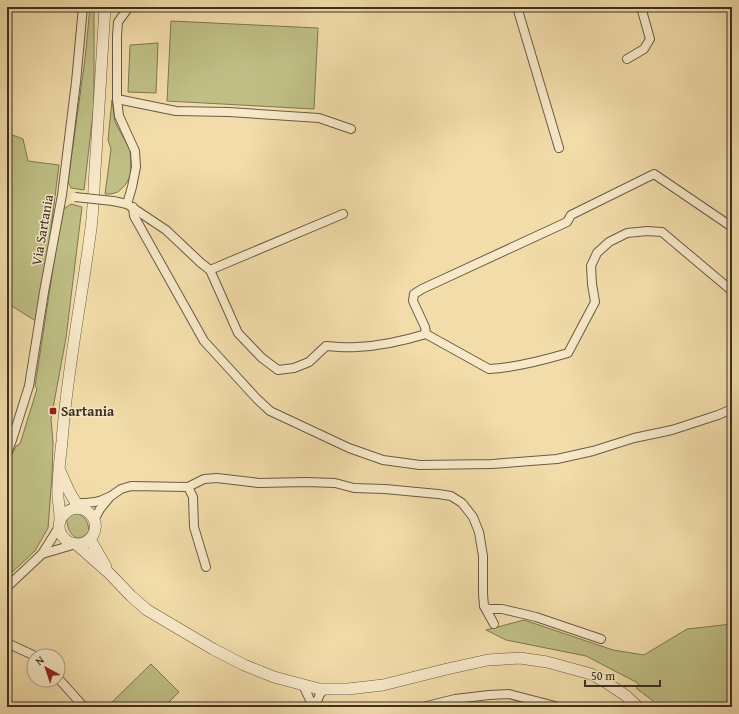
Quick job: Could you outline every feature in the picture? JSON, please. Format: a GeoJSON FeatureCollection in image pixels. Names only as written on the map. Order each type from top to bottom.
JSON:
{"type":"FeatureCollection","features":[{"type":"Feature","properties":{"kind":"street","name":"Via Sartania"},"geometry":{"type":"LineString","coordinates":[[7,453],[29,386],[44,292],[62,195],[76,82],[83,7]]}},
{"type":"Feature","properties":{"kind":"street"},"geometry":{"type":"LineString","coordinates":[[106,7],[91,227],[64,406],[58,492],[60,533],[64,539],[76,544],[110,574],[130,596],[147,610],[213,650],[268,675],[319,689],[348,689],[383,685],[488,660],[520,658],[547,662],[591,674],[625,695],[638,707]]}},
{"type":"Feature","properties":{"kind":"street"},"geometry":{"type":"LineString","coordinates":[[129,7],[118,22],[117,99],[119,116],[135,151],[136,167],[130,205],[134,216],[204,341],[257,399],[270,411],[349,448],[383,460],[420,466],[492,464],[557,459],[593,451],[634,438],[672,430],[732,409]]}},
{"type":"Feature","properties":{"kind":"street"},"geometry":{"type":"LineString","coordinates":[[517,7],[559,148]]}},
{"type":"Feature","properties":{"kind":"street"},"geometry":{"type":"LineString","coordinates":[[627,60],[644,49],[650,40],[641,7]]}},
{"type":"Feature","properties":{"kind":"street"},"geometry":{"type":"LineString","coordinates":[[117,99],[176,112],[229,112],[319,118],[351,129]]}},
{"type":"Feature","properties":{"kind":"street"},"geometry":{"type":"LineString","coordinates":[[426,334],[425,327],[413,302],[414,294],[567,222],[571,215],[654,174],[732,227]]}},
{"type":"Feature","properties":{"kind":"street"},"geometry":{"type":"LineString","coordinates":[[62,195],[130,205],[166,230],[210,270],[238,333],[262,358],[278,370],[294,368],[309,362],[326,346],[356,347],[382,345],[404,341],[426,334],[489,369],[500,369],[568,353],[595,302],[592,284],[592,266],[597,253],[609,242],[627,233],[647,231],[662,232],[732,291]]}},
{"type":"Feature","properties":{"kind":"street"},"geometry":{"type":"LineString","coordinates":[[210,270],[343,214]]}},
{"type":"Feature","properties":{"kind":"street"},"geometry":{"type":"LineString","coordinates":[[42,554],[84,543],[90,539],[94,533],[94,520],[91,514],[78,505],[69,491],[59,470]]}},
{"type":"Feature","properties":{"kind":"street"},"geometry":{"type":"LineString","coordinates":[[7,587],[42,554],[63,515],[67,511],[78,505],[102,500],[122,489],[131,486],[188,487],[204,479],[216,478],[259,483],[335,483],[354,488],[385,489],[451,496],[462,503],[473,517],[479,532],[483,556],[484,606],[494,624]]}},
{"type":"Feature","properties":{"kind":"street"},"geometry":{"type":"LineString","coordinates":[[188,487],[193,497],[194,527],[206,567]]}},
{"type":"Feature","properties":{"kind":"street"},"geometry":{"type":"LineString","coordinates":[[94,520],[103,505],[111,496]]}},
{"type":"Feature","properties":{"kind":"street"},"geometry":{"type":"LineString","coordinates":[[90,539],[110,574]]}},
{"type":"Feature","properties":{"kind":"street"},"geometry":{"type":"LineString","coordinates":[[484,606],[488,609],[502,609],[536,616],[601,639]]}},
{"type":"Feature","properties":{"kind":"street"},"geometry":{"type":"LineString","coordinates":[[7,643],[26,652]]}},
{"type":"Feature","properties":{"kind":"street"},"geometry":{"type":"LineString","coordinates":[[303,685],[310,700],[316,706],[320,694],[325,689]]}},
{"type":"Feature","properties":{"kind":"street"},"geometry":{"type":"LineString","coordinates":[[66,687],[84,707]]}},
{"type":"Feature","properties":{"kind":"street"},"geometry":{"type":"LineString","coordinates":[[423,707],[455,699],[509,694],[559,707]]}},
{"type":"Feature","properties":{"kind":"green space"},"geometry":{"type":"Polygon","coordinates":[[[90,7],[94,7],[94,105],[84,190],[71,188],[68,182],[85,59],[90,7]]]}},
{"type":"Feature","properties":{"kind":"green space"},"geometry":{"type":"Polygon","coordinates":[[[171,21],[318,28],[314,109],[167,101],[171,21]]]}},
{"type":"Feature","properties":{"kind":"green space"},"geometry":{"type":"Polygon","coordinates":[[[158,43],[156,93],[128,92],[130,45],[158,43]]]}},
{"type":"Feature","properties":{"kind":"green space"},"geometry":{"type":"Polygon","coordinates":[[[112,100],[115,122],[130,150],[131,174],[126,184],[118,192],[105,194],[111,149],[108,140],[112,100]]]}},
{"type":"Feature","properties":{"kind":"green space"},"geometry":{"type":"Polygon","coordinates":[[[7,133],[23,139],[28,161],[59,165],[39,323],[7,303],[7,133]]]}},
{"type":"Feature","properties":{"kind":"green space"},"geometry":{"type":"Polygon","coordinates":[[[71,204],[82,207],[66,338],[51,419],[53,443],[48,528],[35,551],[7,577],[7,465],[16,446],[20,444],[37,389],[35,386],[62,210],[71,204]]]}},
{"type":"Feature","properties":{"kind":"green space"},"geometry":{"type":"Polygon","coordinates":[[[74,512],[81,515],[88,524],[89,531],[85,536],[80,538],[73,536],[68,528],[67,518],[74,512]]]}},
{"type":"Feature","properties":{"kind":"green space"},"geometry":{"type":"Polygon","coordinates":[[[524,620],[613,650],[644,655],[687,629],[732,624],[732,707],[657,707],[653,701],[636,688],[639,685],[636,682],[586,656],[506,640],[486,630],[524,620]]]}},
{"type":"Feature","properties":{"kind":"green space"},"geometry":{"type":"Polygon","coordinates":[[[151,664],[179,692],[164,707],[107,707],[151,664]]]}},
{"type":"Feature","properties":{"kind":"place","name":"Sartania"},"geometry":{"type":"Point","coordinates":[53,411]}}]}
